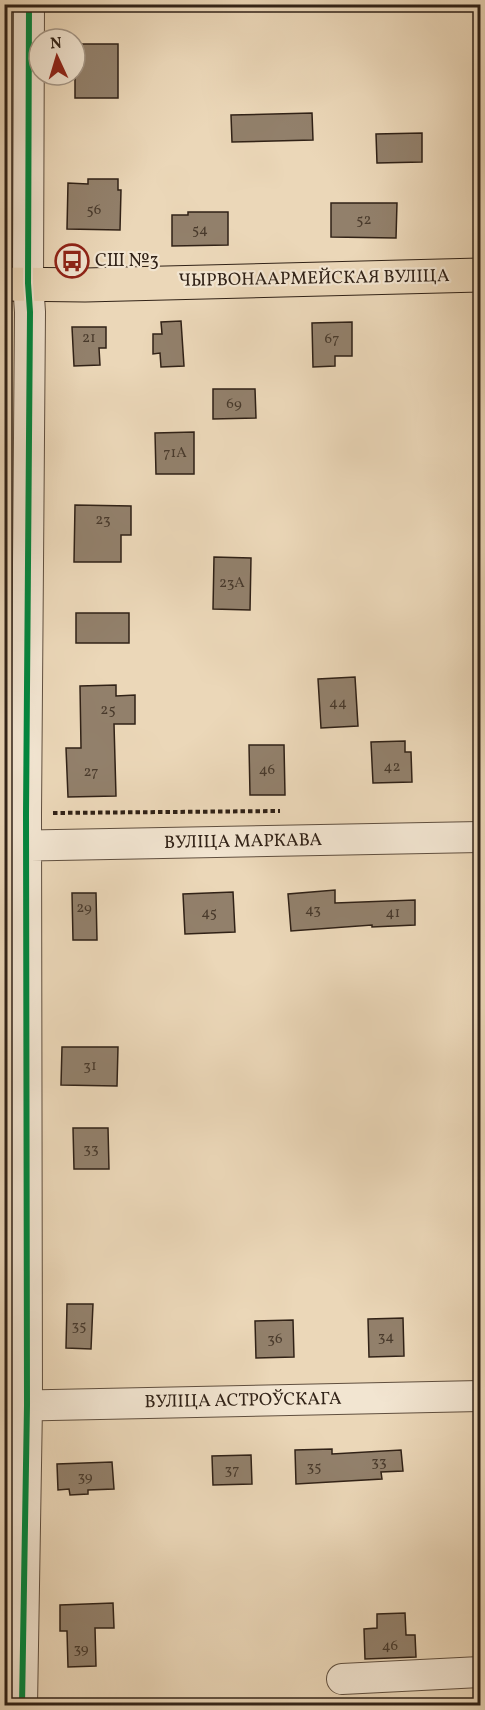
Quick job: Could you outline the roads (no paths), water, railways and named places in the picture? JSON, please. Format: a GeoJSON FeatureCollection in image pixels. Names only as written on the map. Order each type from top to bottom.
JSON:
{"type":"FeatureCollection","features":[{"type":"Feature","properties":{"kind":"main road","name":"ЧЫРВОНААРМЕЙСКАЯ ВУЛІЦА"},"geometry":{"type":"LineString","coordinates":[[16,283],[85,285],[480,275]]}},
{"type":"Feature","properties":{"kind":"street"},"geometry":{"type":"LineString","coordinates":[[22,1706],[16,1406],[16,846],[26,814],[17,392],[30,312],[16,283],[29,4]]}},
{"type":"Feature","properties":{"kind":"street","name":"ВУЛІЦА МАРКАВА"},"geometry":{"type":"LineString","coordinates":[[16,846],[480,837]]}},
{"type":"Feature","properties":{"kind":"street","name":"ВУЛІЦА АСТРОЎСКАГА"},"geometry":{"type":"LineString","coordinates":[[16,1406],[480,1396]]}},
{"type":"Feature","properties":{"kind":"street"},"geometry":{"type":"LineString","coordinates":[[342,1678],[480,1672]]}},
{"type":"Feature","properties":{"kind":"place","name":"СШ №3"},"geometry":{"type":"Point","coordinates":[72,261]}}]}
